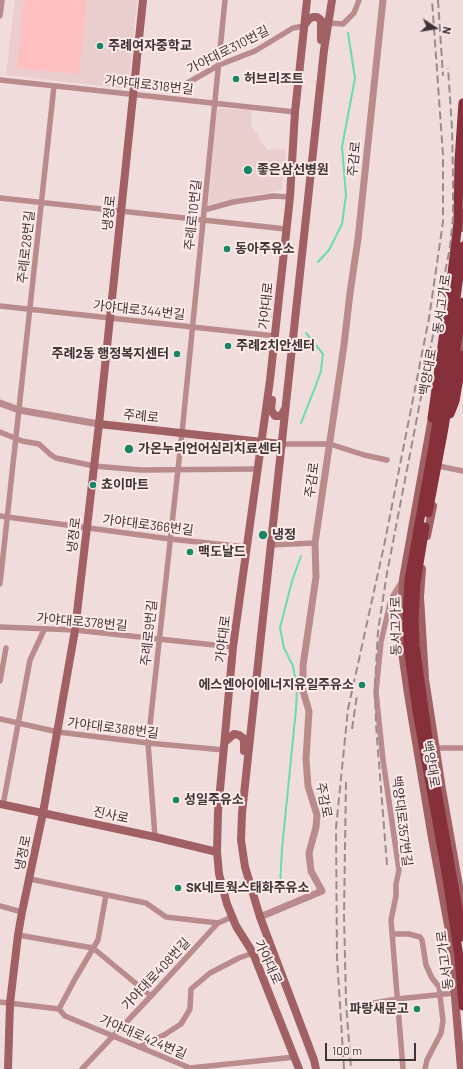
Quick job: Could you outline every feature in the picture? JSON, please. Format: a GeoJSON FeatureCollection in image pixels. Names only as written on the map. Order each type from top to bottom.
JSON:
{"type":"FeatureCollection","features":[{"type":"Feature","properties":{"kind":"highway"},"geometry":{"type":"LineString","coordinates":[[423,507],[422,487],[458,222],[459,160],[463,103]]}},
{"type":"Feature","properties":{"kind":"highway","name":"동서고가로"},"geometry":{"type":"LineString","coordinates":[[463,246],[455,311],[423,507],[409,580],[407,618],[408,647],[417,711],[459,957],[463,1006]]}},
{"type":"Feature","properties":{"kind":"highway","name":"동서고가로"},"geometry":{"type":"LineString","coordinates":[[463,302],[444,428],[416,582],[414,620],[415,645],[430,752],[463,937]]}},
{"type":"Feature","properties":{"kind":"highway"},"geometry":{"type":"LineString","coordinates":[[444,428],[455,401],[463,355]]}},
{"type":"Feature","properties":{"kind":"main road","name":"냉정로"},"geometry":{"type":"LineString","coordinates":[[8,1069],[10,1003],[18,935],[44,813],[75,630],[99,424],[143,0]]}},
{"type":"Feature","properties":{"kind":"main road","name":"가야대로"},"geometry":{"type":"LineString","coordinates":[[299,1069],[253,953],[236,926],[227,904],[219,874],[217,852],[218,812],[233,647],[260,441],[270,380],[290,197],[295,112],[308,0]]}},
{"type":"Feature","properties":{"kind":"main road","name":"가야대로"},"geometry":{"type":"LineString","coordinates":[[316,1069],[314,1060],[260,917],[245,867],[241,840],[244,785],[270,544],[324,50],[332,0]]}},
{"type":"Feature","properties":{"kind":"main road"},"geometry":{"type":"LineString","coordinates":[[304,26],[309,19],[313,17],[317,17],[321,20],[321,43],[324,50]]}},
{"type":"Feature","properties":{"kind":"main road","name":"백양대로"},"geometry":{"type":"LineString","coordinates":[[461,1069],[449,930],[416,748],[402,652],[400,622],[403,579],[450,316],[463,213]]}},
{"type":"Feature","properties":{"kind":"main road","name":"백양대로"},"geometry":{"type":"LineString","coordinates":[[463,338],[422,563],[420,597],[425,679],[463,909]]}},
{"type":"Feature","properties":{"kind":"main road"},"geometry":{"type":"LineString","coordinates":[[270,380],[273,390],[271,410],[275,416],[279,416],[285,409]]}},
{"type":"Feature","properties":{"kind":"main road","name":"주례로"},"geometry":{"type":"LineString","coordinates":[[99,424],[281,444]]}},
{"type":"Feature","properties":{"kind":"main road"},"geometry":{"type":"LineString","coordinates":[[224,746],[234,734],[243,738],[245,747],[242,775],[244,785]]}},
{"type":"Feature","properties":{"kind":"main road","name":"진사로"},"geometry":{"type":"LineString","coordinates":[[2,804],[217,852]]}},
{"type":"Feature","properties":{"kind":"street"},"geometry":{"type":"LineString","coordinates":[[0,16],[2,0]]}},
{"type":"Feature","properties":{"kind":"street","name":"주례로10번길"},"geometry":{"type":"LineString","coordinates":[[182,433],[225,0]]}},
{"type":"Feature","properties":{"kind":"street"},"geometry":{"type":"LineString","coordinates":[[328,23],[343,24],[354,13],[359,0]]}},
{"type":"Feature","properties":{"kind":"street","name":"주감로"},"geometry":{"type":"LineString","coordinates":[[260,917],[322,891],[310,871],[308,852],[316,827],[317,815],[308,786],[306,759],[309,711],[303,691],[303,666],[316,577],[316,542],[358,239],[383,0]]}},
{"type":"Feature","properties":{"kind":"street","name":"가야대로310번길"},"geometry":{"type":"LineString","coordinates":[[134,90],[184,85],[219,65],[255,51],[293,28],[304,26]]}},
{"type":"Feature","properties":{"kind":"street","name":"가야대로318번길"},"geometry":{"type":"LineString","coordinates":[[0,80],[54,86],[134,90],[215,103],[295,112]]}},
{"type":"Feature","properties":{"kind":"street","name":"주례로28번길"},"geometry":{"type":"LineString","coordinates":[[0,584],[3,517],[16,438],[54,86]]}},
{"type":"Feature","properties":{"kind":"street"},"geometry":{"type":"LineString","coordinates":[[204,210],[233,202],[273,196],[290,197]]}},
{"type":"Feature","properties":{"kind":"street"},"geometry":{"type":"LineString","coordinates":[[0,198],[286,229]]}},
{"type":"Feature","properties":{"kind":"street","name":"가야대로344번길"},"geometry":{"type":"LineString","coordinates":[[0,306],[275,336]]}},
{"type":"Feature","properties":{"kind":"street","name":"주례로"},"geometry":{"type":"LineString","coordinates":[[0,403],[19,410],[99,424]]}},
{"type":"Feature","properties":{"kind":"street"},"geometry":{"type":"LineString","coordinates":[[0,432],[22,441],[39,444],[56,458],[94,466],[141,470],[257,469]]}},
{"type":"Feature","properties":{"kind":"street","name":"주례로9번길"},"geometry":{"type":"LineString","coordinates":[[155,837],[148,743],[182,433]]}},
{"type":"Feature","properties":{"kind":"street"},"geometry":{"type":"LineString","coordinates":[[281,444],[330,444],[364,455],[387,460]]}},
{"type":"Feature","properties":{"kind":"street"},"geometry":{"type":"LineString","coordinates":[[424,463],[463,471]]}},
{"type":"Feature","properties":{"kind":"street","name":"가야대로366번길"},"geometry":{"type":"LineString","coordinates":[[3,517],[170,539],[246,547]]}},
{"type":"Feature","properties":{"kind":"street"},"geometry":{"type":"LineString","coordinates":[[270,544],[316,542]]}},
{"type":"Feature","properties":{"kind":"street","name":"백양대로357번길"},"geometry":{"type":"LineString","coordinates":[[403,579],[391,599],[381,642],[376,692],[383,760],[399,870],[391,920],[404,1069]]}},
{"type":"Feature","properties":{"kind":"street","name":"가야대로378번길"},"geometry":{"type":"LineString","coordinates":[[0,627],[44,630],[75,630],[233,647]]}},
{"type":"Feature","properties":{"kind":"street"},"geometry":{"type":"LineString","coordinates":[[2,804],[19,724],[30,660],[44,630]]}},
{"type":"Feature","properties":{"kind":"street"},"geometry":{"type":"LineString","coordinates":[[0,681],[6,648]]}},
{"type":"Feature","properties":{"kind":"street","name":"가야대로388번길"},"geometry":{"type":"LineString","coordinates":[[0,719],[58,732],[148,743],[224,746]]}},
{"type":"Feature","properties":{"kind":"street"},"geometry":{"type":"LineString","coordinates":[[416,748],[463,748]]}},
{"type":"Feature","properties":{"kind":"street"},"geometry":{"type":"LineString","coordinates":[[30,878],[146,903],[166,917],[218,923]]}},
{"type":"Feature","properties":{"kind":"street"},"geometry":{"type":"LineString","coordinates":[[60,1009],[75,979],[98,940],[106,895]]}},
{"type":"Feature","properties":{"kind":"street"},"geometry":{"type":"LineString","coordinates":[[0,906],[22,912]]}},
{"type":"Feature","properties":{"kind":"street","name":"가야대로408번길"},"geometry":{"type":"LineString","coordinates":[[82,1069],[218,923],[232,917]]}},
{"type":"Feature","properties":{"kind":"street"},"geometry":{"type":"LineString","coordinates":[[449,930],[463,928]]}},
{"type":"Feature","properties":{"kind":"street"},"geometry":{"type":"LineString","coordinates":[[392,934],[410,934],[420,937],[422,940],[426,965],[432,978],[439,987],[443,1021],[441,1033],[427,1060],[425,1069]]}},
{"type":"Feature","properties":{"kind":"street"},"geometry":{"type":"LineString","coordinates":[[18,935],[93,948],[151,996]]}},
{"type":"Feature","properties":{"kind":"street"},"geometry":{"type":"LineString","coordinates":[[139,1047],[164,1035],[181,1024],[190,1009],[191,990],[210,973],[239,958],[253,953]]}},
{"type":"Feature","properties":{"kind":"street"},"geometry":{"type":"LineString","coordinates":[[363,1004],[455,993]]}},
{"type":"Feature","properties":{"kind":"street","name":"가야대로424번길"},"geometry":{"type":"LineString","coordinates":[[0,1002],[60,1009],[65,1016],[190,1069],[295,1057]]}},
{"type":"Feature","properties":{"kind":"shaded area"},"geometry":{"type":"Polygon","coordinates":[[[15,0],[137,0],[128,89],[6,75],[15,0]]]}},
{"type":"Feature","properties":{"kind":"shaded area"},"geometry":{"type":"Polygon","coordinates":[[[24,0],[87,0],[79,74],[17,68],[24,0]]]}},
{"type":"Feature","properties":{"kind":"shaded area","name":"좋은삼선병원"},"geometry":{"type":"Polygon","coordinates":[[[220,108],[252,111],[251,125],[267,150],[286,149],[282,190],[208,205],[217,111],[220,108]]]}},
{"type":"Feature","properties":{"kind":"waterway"},"geometry":{"type":"LineString","coordinates":[[318,262],[329,250],[342,224],[346,195],[342,147],[355,78],[348,33]]}},
{"type":"Feature","properties":{"kind":"waterway"},"geometry":{"type":"LineString","coordinates":[[301,423],[321,371],[323,354],[306,333]]}},
{"type":"Feature","properties":{"kind":"waterway"},"geometry":{"type":"LineString","coordinates":[[280,886],[297,688],[293,666],[284,648],[280,628],[292,581],[301,556]]}},
{"type":"Feature","properties":{"kind":"railway"},"geometry":{"type":"LineString","coordinates":[[344,1069],[337,957],[336,828],[348,709],[384,546],[429,318],[443,222],[443,155],[432,0]]}},
{"type":"Feature","properties":{"kind":"railway"},"geometry":{"type":"LineString","coordinates":[[438,0],[443,76]]}},
{"type":"Feature","properties":{"kind":"railway"},"geometry":{"type":"LineString","coordinates":[[387,865],[376,725],[375,684],[378,631],[387,573],[450,247],[453,217],[453,176],[452,128],[448,68]]}},
{"type":"Feature","properties":{"kind":"railway"},"geometry":{"type":"LineString","coordinates":[[352,729],[357,695]]}},
{"type":"Feature","properties":{"kind":"railway"},"geometry":{"type":"LineString","coordinates":[[346,782],[344,915],[346,1002],[351,1069]]}},
{"type":"Feature","properties":{"kind":"place","name":"주례여자중학교"},"geometry":{"type":"Point","coordinates":[100,46]}},
{"type":"Feature","properties":{"kind":"place","name":"허브리조트"},"geometry":{"type":"Point","coordinates":[236,79]}},
{"type":"Feature","properties":{"kind":"place","name":"좋은삼선병원"},"geometry":{"type":"Point","coordinates":[248,170]}},
{"type":"Feature","properties":{"kind":"place","name":"동아주유소"},"geometry":{"type":"Point","coordinates":[227,249]}},
{"type":"Feature","properties":{"kind":"place","name":"주례2치안센터"},"geometry":{"type":"Point","coordinates":[228,346]}},
{"type":"Feature","properties":{"kind":"place","name":"주례2동 행정복지센터"},"geometry":{"type":"Point","coordinates":[177,354]}},
{"type":"Feature","properties":{"kind":"place","name":"가온누리언어심리치료센터"},"geometry":{"type":"Point","coordinates":[129,449]}},
{"type":"Feature","properties":{"kind":"place","name":"쵸이마트"},"geometry":{"type":"Point","coordinates":[93,485]}},
{"type":"Feature","properties":{"kind":"place","name":"냉정"},"geometry":{"type":"Point","coordinates":[263,535]}},
{"type":"Feature","properties":{"kind":"place","name":"맥도날드"},"geometry":{"type":"Point","coordinates":[190,552]}},
{"type":"Feature","properties":{"kind":"place","name":"에스엔아이에너지유일주유소"},"geometry":{"type":"Point","coordinates":[362,685]}},
{"type":"Feature","properties":{"kind":"place","name":"성일주유소"},"geometry":{"type":"Point","coordinates":[176,800]}},
{"type":"Feature","properties":{"kind":"place","name":"SK네트웍스태화주유소"},"geometry":{"type":"Point","coordinates":[178,888]}},
{"type":"Feature","properties":{"kind":"place","name":"파랑새문고"},"geometry":{"type":"Point","coordinates":[417,1009]}}]}
